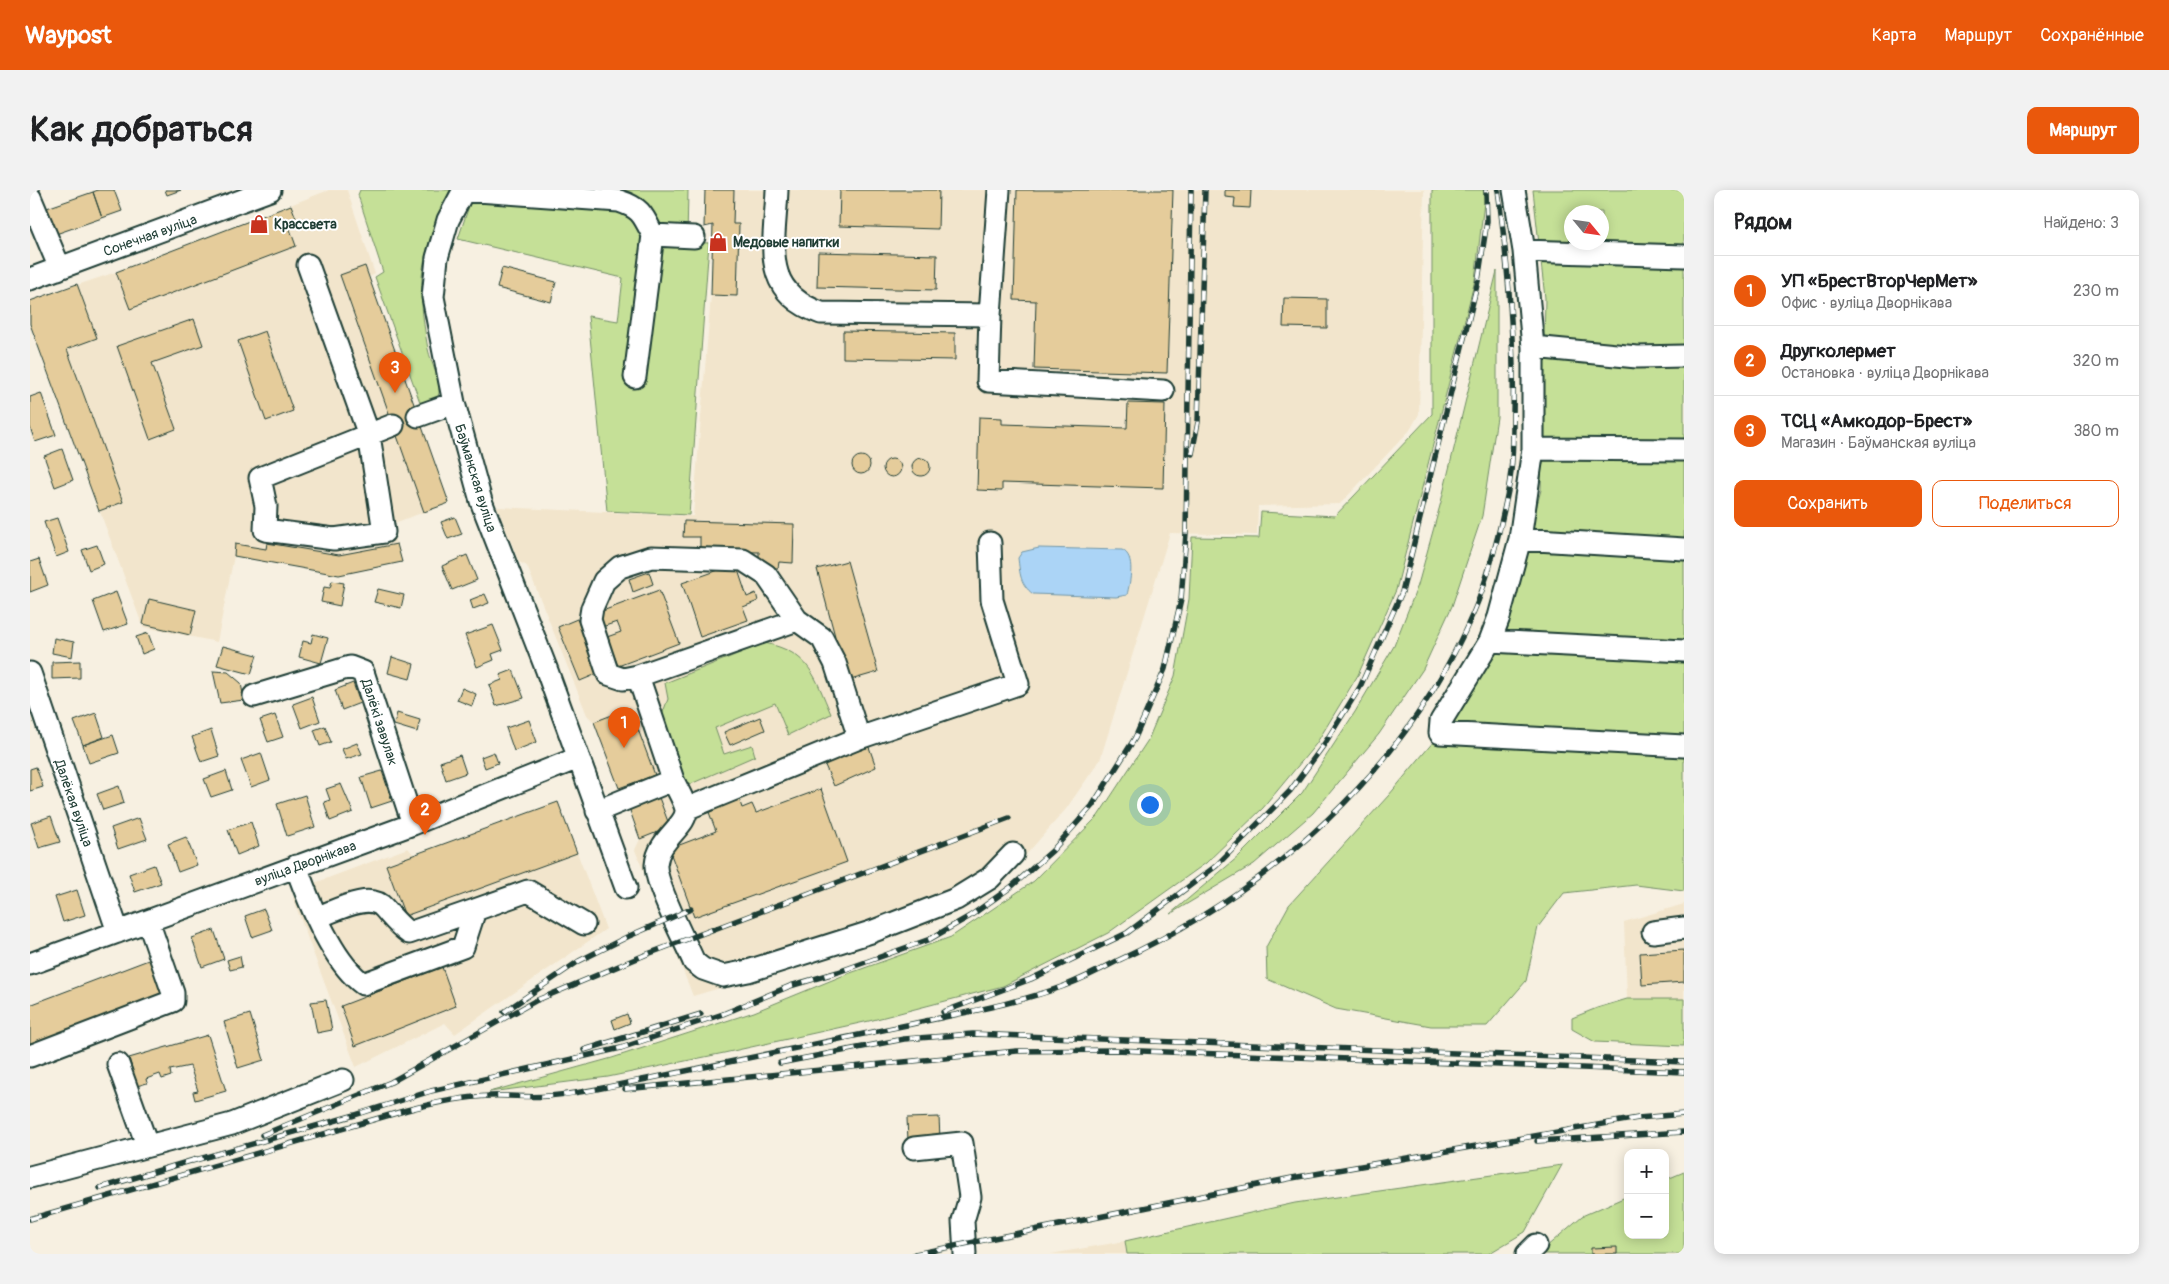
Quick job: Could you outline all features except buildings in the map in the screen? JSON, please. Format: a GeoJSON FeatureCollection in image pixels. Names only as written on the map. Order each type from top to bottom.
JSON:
{"type":"FeatureCollection","features":[{"type":"Feature","properties":{"kind":"street","name":"Сонечная вуліца"},"geometry":{"type":"LineString","coordinates":[[30,280],[228,197],[270,190]]}},
{"type":"Feature","properties":{"kind":"street"},"geometry":{"type":"LineString","coordinates":[[464,190],[619,202],[635,206],[644,216],[653,235],[635,377]]}},
{"type":"Feature","properties":{"kind":"street","name":"Баўманская вуліца"},"geometry":{"type":"LineString","coordinates":[[464,190],[448,220],[437,258],[433,297],[454,403],[481,501],[546,668],[626,888]]}},
{"type":"Feature","properties":{"kind":"street"},"geometry":{"type":"LineString","coordinates":[[777,190],[774,268],[785,292],[805,307],[821,313],[990,315]]}},
{"type":"Feature","properties":{"kind":"street"},"geometry":{"type":"LineString","coordinates":[[999,190],[990,315],[988,380],[1163,391]]}},
{"type":"Feature","properties":{"kind":"street"},"geometry":{"type":"LineString","coordinates":[[1514,190],[1524,251],[1533,347],[1533,449],[1520,539],[1499,617],[1490,641],[1441,721],[1440,734],[1684,746]]}},
{"type":"Feature","properties":{"kind":"street"},"geometry":{"type":"LineString","coordinates":[[30,197],[58,269]]}},
{"type":"Feature","properties":{"kind":"street"},"geometry":{"type":"LineString","coordinates":[[653,235],[694,237]]}},
{"type":"Feature","properties":{"kind":"street"},"geometry":{"type":"LineString","coordinates":[[1524,251],[1684,256]]}},
{"type":"Feature","properties":{"kind":"street"},"geometry":{"type":"LineString","coordinates":[[308,265],[369,434],[384,532],[334,539],[265,530],[266,506],[260,478],[369,434],[393,425]]}},
{"type":"Feature","properties":{"kind":"street"},"geometry":{"type":"LineString","coordinates":[[1533,347],[1637,357],[1684,356]]}},
{"type":"Feature","properties":{"kind":"street"},"geometry":{"type":"LineString","coordinates":[[418,416],[454,403]]}},
{"type":"Feature","properties":{"kind":"street"},"geometry":{"type":"LineString","coordinates":[[1533,449],[1684,450]]}},
{"type":"Feature","properties":{"kind":"street"},"geometry":{"type":"LineString","coordinates":[[1520,539],[1684,550]]}},
{"type":"Feature","properties":{"kind":"street"},"geometry":{"type":"LineString","coordinates":[[686,809],[859,738],[1018,684],[992,600],[990,543]]}},
{"type":"Feature","properties":{"kind":"street"},"geometry":{"type":"LineString","coordinates":[[797,620],[638,676],[623,679],[608,674],[590,620],[592,608],[604,581],[620,567],[651,557],[743,560],[766,575],[797,620],[822,638],[835,663],[859,738]]}},
{"type":"Feature","properties":{"kind":"street"},"geometry":{"type":"LineString","coordinates":[[1490,641],[1684,652]]}},
{"type":"Feature","properties":{"kind":"street","name":"Далёкі завулак"},"geometry":{"type":"LineString","coordinates":[[254,696],[350,667],[363,672],[413,824]]}},
{"type":"Feature","properties":{"kind":"street","name":"Далёкая вуліца"},"geometry":{"type":"LineString","coordinates":[[30,673],[118,932]]}},
{"type":"Feature","properties":{"kind":"street"},"geometry":{"type":"LineString","coordinates":[[638,676],[673,780],[686,809],[684,822],[666,838],[659,851],[656,866],[662,888],[694,962],[703,970],[723,976],[748,971],[871,932],[956,899],[990,878],[1013,854]]}},
{"type":"Feature","properties":{"kind":"street","name":"вуліца Дворнікава"},"geometry":{"type":"LineString","coordinates":[[30,964],[413,824],[578,758]]}},
{"type":"Feature","properties":{"kind":"street"},"geometry":{"type":"LineString","coordinates":[[597,811],[673,780]]}},
{"type":"Feature","properties":{"kind":"street"},"geometry":{"type":"LineString","coordinates":[[296,866],[334,949],[352,976],[363,984],[463,947],[475,910]]}},
{"type":"Feature","properties":{"kind":"street"},"geometry":{"type":"LineString","coordinates":[[318,917],[360,902],[376,902],[384,907],[394,923],[409,933],[528,891],[584,924]]}},
{"type":"Feature","properties":{"kind":"street"},"geometry":{"type":"LineString","coordinates":[[30,1056],[173,1001],[173,993],[148,921]]}},
{"type":"Feature","properties":{"kind":"street"},"geometry":{"type":"LineString","coordinates":[[1653,932],[1684,928]]}},
{"type":"Feature","properties":{"kind":"street"},"geometry":{"type":"LineString","coordinates":[[118,1064],[147,1145]]}},
{"type":"Feature","properties":{"kind":"street"},"geometry":{"type":"LineString","coordinates":[[30,1176],[232,1124],[343,1080]]}},
{"type":"Feature","properties":{"kind":"street"},"geometry":{"type":"LineString","coordinates":[[914,1148],[962,1143],[970,1197],[963,1221],[965,1254]]}},
{"type":"Feature","properties":{"kind":"shaded area"},"geometry":{"type":"Polygon","coordinates":[[[329,190],[347,190],[375,274],[369,277],[449,503],[394,523],[392,531],[402,562],[339,575],[234,556],[217,642],[143,627],[30,324],[30,301],[116,272],[329,190]]]}},
{"type":"Feature","properties":{"kind":"shaded area"},"geometry":{"type":"Polygon","coordinates":[[[705,190],[1424,190],[1419,414],[1410,430],[1340,504],[1258,506],[1257,535],[1170,533],[1100,760],[1066,809],[1011,872],[965,906],[923,927],[693,996],[635,850],[640,839],[624,787],[619,788],[594,722],[587,715],[527,566],[519,562],[497,507],[693,516],[711,295],[713,226],[704,227],[705,190]]]}},
{"type":"Feature","properties":{"kind":"shaded area"},"geometry":{"type":"Polygon","coordinates":[[[558,802],[606,929],[455,1034],[445,1023],[356,1067],[293,899],[296,890],[408,848],[414,855],[558,802]]]}},
{"type":"Feature","properties":{"kind":"shaded area"},"geometry":{"type":"Polygon","coordinates":[[[1684,904],[1684,1000],[1627,999],[1624,922],[1684,904]]]}},
{"type":"Feature","properties":{"kind":"shaded area"},"geometry":{"type":"Polygon","coordinates":[[[1125,1241],[1127,1254],[1051,1254],[1125,1241]]]}},
{"type":"Feature","properties":{"kind":"green space"},"geometry":{"type":"Polygon","coordinates":[[[360,190],[450,190],[432,232],[423,267],[422,303],[424,325],[439,393],[434,400],[421,405],[375,277],[383,272],[358,195],[360,190]]]}},
{"type":"Feature","properties":{"kind":"green space"},"geometry":{"type":"Polygon","coordinates":[[[527,190],[688,190],[687,242],[709,243],[689,515],[607,511],[588,316],[618,321],[623,278],[458,239],[471,200],[641,203],[527,190]]]}},
{"type":"Feature","properties":{"kind":"green space"},"geometry":{"type":"Polygon","coordinates":[[[1432,190],[1484,190],[1484,202],[1475,280],[1396,590],[1358,675],[1316,744],[1263,808],[1206,863],[1108,933],[1003,986],[869,1021],[608,1077],[489,1092],[612,1058],[754,1012],[842,976],[951,937],[1034,881],[1098,816],[1148,740],[1175,676],[1189,599],[1192,537],[1259,538],[1261,512],[1335,516],[1432,414],[1432,190]]]}},
{"type":"Feature","properties":{"kind":"green space"},"geometry":{"type":"Polygon","coordinates":[[[1533,190],[1684,190],[1684,891],[1636,885],[1564,893],[1538,927],[1526,981],[1487,1026],[1431,1026],[1336,1009],[1267,979],[1266,947],[1289,905],[1389,795],[1444,729],[1505,622],[1541,490],[1545,298],[1533,190]]]}},
{"type":"Feature","properties":{"kind":"green space"},"geometry":{"type":"Polygon","coordinates":[[[1497,271],[1497,417],[1482,516],[1452,606],[1423,669],[1379,734],[1313,813],[1254,864],[1170,914],[1238,857],[1302,793],[1355,712],[1394,646],[1418,585],[1441,502],[1497,271]]]}},
{"type":"Feature","properties":{"kind":"green space"},"geometry":{"type":"Polygon","coordinates":[[[765,643],[792,653],[809,668],[815,677],[831,714],[788,735],[775,703],[715,728],[724,754],[752,745],[755,756],[686,786],[660,720],[668,699],[665,683],[765,643]]]}},
{"type":"Feature","properties":{"kind":"green space"},"geometry":{"type":"Polygon","coordinates":[[[1627,999],[1684,999],[1684,1046],[1595,1042],[1572,1029],[1572,1018],[1627,999]]]}},
{"type":"Feature","properties":{"kind":"green space"},"geometry":{"type":"Polygon","coordinates":[[[1562,1165],[1525,1232],[1488,1254],[1127,1254],[1125,1241],[1295,1203],[1562,1165]]]}},
{"type":"Feature","properties":{"kind":"green space"},"geometry":{"type":"Polygon","coordinates":[[[1684,1172],[1684,1254],[1538,1254],[1582,1216],[1624,1198],[1624,1239],[1669,1239],[1669,1178],[1684,1172]]]}},
{"type":"Feature","properties":{"kind":"water"},"geometry":{"type":"Polygon","coordinates":[[[1039,548],[1122,550],[1126,553],[1131,563],[1127,595],[1116,597],[1033,594],[1023,582],[1018,558],[1022,552],[1039,548]]]}},
{"type":"Feature","properties":{"kind":"railway"},"geometry":{"type":"LineString","coordinates":[[192,1161],[355,1115],[431,1091],[621,1048],[723,1014],[790,986],[838,972],[930,939],[970,916],[1011,887],[1052,851],[1092,806],[1135,738],[1165,669],[1181,600],[1186,533],[1191,190]]}},
{"type":"Feature","properties":{"kind":"railway"},"geometry":{"type":"LineString","coordinates":[[1192,454],[1198,422],[1205,190]]}},
{"type":"Feature","properties":{"kind":"railway"},"geometry":{"type":"LineString","coordinates":[[943,1012],[1031,979],[1127,933],[1216,866],[1290,791],[1323,746],[1360,687],[1402,592],[1478,281],[1487,221],[1486,190]]}},
{"type":"Feature","properties":{"kind":"railway"},"geometry":{"type":"LineString","coordinates":[[30,1219],[427,1105],[480,1097],[541,1097],[585,1091],[743,1060],[1024,999],[1064,986],[1098,971],[1174,932],[1229,899],[1280,861],[1328,819],[1372,773],[1411,723],[1445,669],[1480,597],[1502,521],[1510,482],[1512,453],[1512,331],[1508,274],[1498,190]]}},
{"type":"Feature","properties":{"kind":"railway"},"geometry":{"type":"LineString","coordinates":[[262,1135],[391,1082],[535,1001],[645,955],[1009,818]]}},
{"type":"Feature","properties":{"kind":"railway"},"geometry":{"type":"LineString","coordinates":[[504,1012],[579,961],[627,937],[691,909]]}},
{"type":"Feature","properties":{"kind":"railway"},"geometry":{"type":"LineString","coordinates":[[584,1050],[701,1014]]}},
{"type":"Feature","properties":{"kind":"railway"},"geometry":{"type":"LineString","coordinates":[[780,1063],[904,1039],[973,1034],[1684,1062]]}},
{"type":"Feature","properties":{"kind":"railway"},"geometry":{"type":"LineString","coordinates":[[625,1089],[1017,1051],[1115,1050],[1684,1072]]}},
{"type":"Feature","properties":{"kind":"railway"},"geometry":{"type":"LineString","coordinates":[[915,1254],[1292,1178],[1638,1118],[1684,1114]]}},
{"type":"Feature","properties":{"kind":"railway"},"geometry":{"type":"LineString","coordinates":[[1537,1141],[1684,1132]]}},
{"type":"Feature","properties":{"kind":"railway"},"geometry":{"type":"LineString","coordinates":[[100,1188],[197,1159]]}},
{"type":"Feature","properties":{"kind":"place","name":"Крассвета"},"geometry":{"type":"Point","coordinates":[259,224]}},
{"type":"Feature","properties":{"kind":"place","name":"Медовые напитки"},"geometry":{"type":"Point","coordinates":[718,242]}},
{"type":"Feature","properties":{"kind":"place","name":"ТСЦ «Амкодор-Брест»"},"geometry":{"type":"Point","coordinates":[395,393]}},
{"type":"Feature","properties":{"kind":"place","name":"УП «БрестВторЧерМет»"},"geometry":{"type":"Point","coordinates":[624,748]}},
{"type":"Feature","properties":{"kind":"place","name":"Другколермет"},"geometry":{"type":"Point","coordinates":[425,835]}}]}
